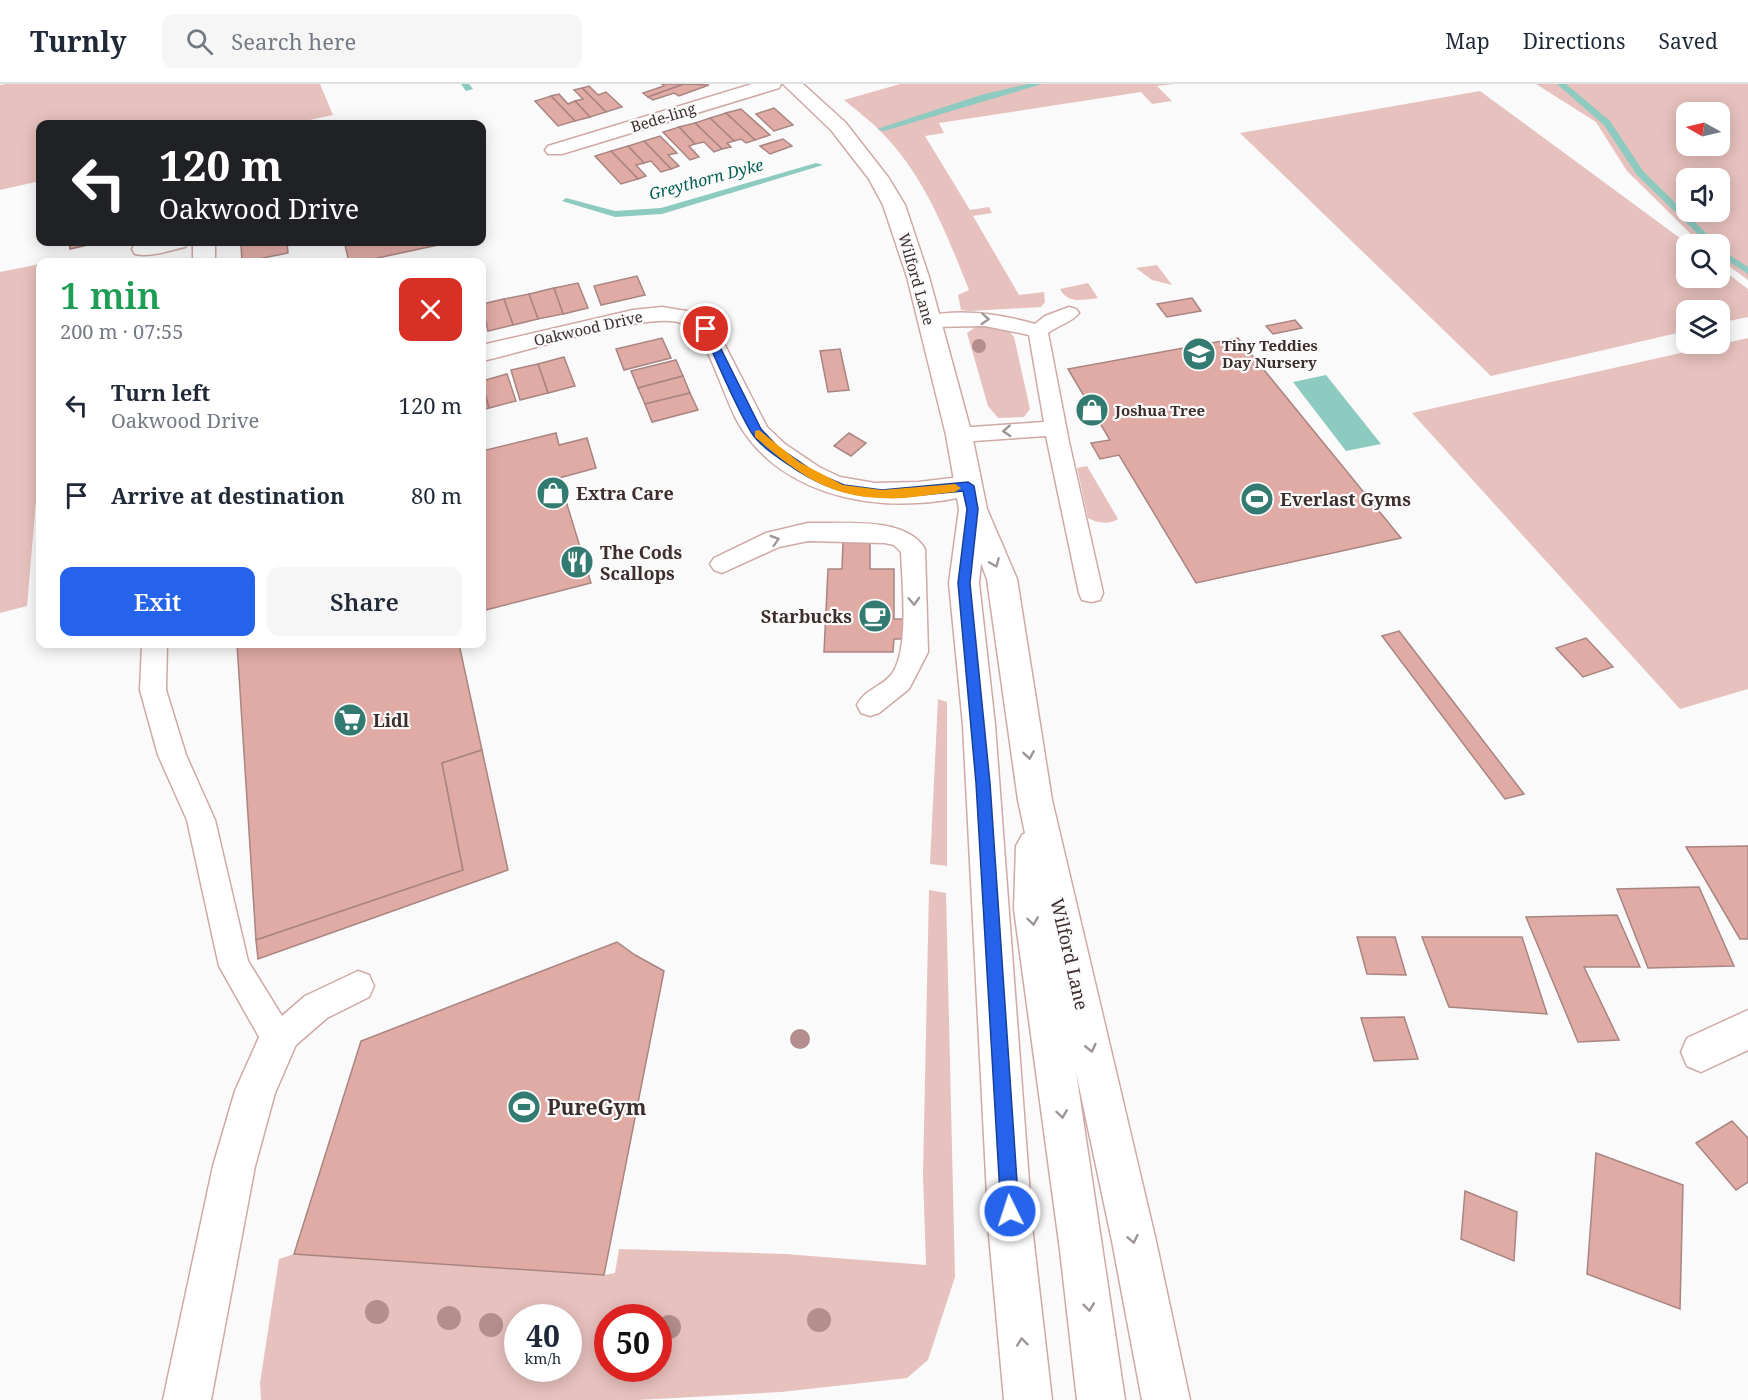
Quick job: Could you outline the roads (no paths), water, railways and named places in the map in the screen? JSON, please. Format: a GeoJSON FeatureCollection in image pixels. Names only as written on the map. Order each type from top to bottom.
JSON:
{"type":"FeatureCollection","features":[{"type":"Feature","properties":{"kind":"main road","name":"Bede-ling"},"geometry":{"type":"LineString","coordinates":[[555,150],[772,84]]}},
{"type":"Feature","properties":{"kind":"main road","name":"Wilford Lane"},"geometry":{"type":"LineString","coordinates":[[792,84],[838,126],[886,190],[899,218],[930,321],[959,435],[970,498],[1002,579],[1035,800],[1134,1240],[1166,1400]]}},
{"type":"Feature","properties":{"kind":"main road"},"geometry":{"type":"LineString","coordinates":[[142,249],[157,246]]}},
{"type":"Feature","properties":{"kind":"main road","name":"Oakwood Drive"},"geometry":{"type":"LineString","coordinates":[[486,352],[633,317],[653,314],[684,316],[695,320],[706,329],[762,438],[812,476],[842,489],[882,494],[970,498]]}},
{"type":"Feature","properties":{"kind":"main road","name":"Wilford Lane"},"geometry":{"type":"LineString","coordinates":[[970,498],[964,583],[979,725],[1011,1235],[1028,1400]]}},
{"type":"Feature","properties":{"kind":"main road"},"geometry":{"type":"LineString","coordinates":[[1035,800],[1032,909],[1082,1250],[1101,1400]]}},
{"type":"Feature","properties":{"kind":"main road"},"geometry":{"type":"LineString","coordinates":[[1701,1052],[1748,1030]]}},
{"type":"Feature","properties":{"kind":"main road"},"geometry":{"type":"LineString","coordinates":[[187,1400],[234,1166],[255,1090],[278,1040]]}},
{"type":"Feature","properties":{"kind":"lane"},"geometry":{"type":"LineString","coordinates":[[1038,330],[1052,320],[1069,313]]}},
{"type":"Feature","properties":{"kind":"lane"},"geometry":{"type":"LineString","coordinates":[[930,321],[979,318],[1003,320],[1038,330]]}},
{"type":"Feature","properties":{"kind":"lane"},"geometry":{"type":"LineString","coordinates":[[1038,330],[1054,426],[1091,593]]}},
{"type":"Feature","properties":{"kind":"lane"},"geometry":{"type":"LineString","coordinates":[[959,435],[1042,430],[1054,426]]}},
{"type":"Feature","properties":{"kind":"lane"},"geometry":{"type":"LineString","coordinates":[[722,564],[746,550],[774,539],[808,532],[885,534],[902,538],[913,549],[915,652],[900,682],[870,705]]}},
{"type":"Feature","properties":{"kind":"lane"},"geometry":{"type":"LineString","coordinates":[[154,648],[153,690],[172,755],[201,820],[234,966],[278,1040],[316,1007],[358,986]]}},
{"type":"Feature","properties":{"kind":"waterway","name":"Greythorn Dyke"},"geometry":{"type":"LineString","coordinates":[[465,84],[469,89]]}},
{"type":"Feature","properties":{"kind":"waterway","name":"Greythorn Dyke"},"geometry":{"type":"LineString","coordinates":[[881,129],[984,97],[1038,84]]}},
{"type":"Feature","properties":{"kind":"waterway","name":"Greythorn Dyke"},"geometry":{"type":"LineString","coordinates":[[1561,84],[1607,123],[1640,173],[1703,234]]}},
{"type":"Feature","properties":{"kind":"waterway","name":"Greythorn Dyke"},"geometry":{"type":"LineString","coordinates":[[566,201],[615,214],[662,211],[819,165]]}},
{"type":"Feature","properties":{"kind":"waterway","name":"Greythorn Dyke"},"geometry":{"type":"LineString","coordinates":[[1730,259],[1748,271]]}},
{"type":"Feature","properties":{"kind":"place","name":"Tiny Teddies Day Nursery"},"geometry":{"type":"Point","coordinates":[1199,354]}},
{"type":"Feature","properties":{"kind":"place","name":"Joshua Tree"},"geometry":{"type":"Point","coordinates":[1092,410]}},
{"type":"Feature","properties":{"kind":"place","name":"Extra Care"},"geometry":{"type":"Point","coordinates":[553,493]}},
{"type":"Feature","properties":{"kind":"place","name":"Everlast Gyms"},"geometry":{"type":"Point","coordinates":[1257,499]}},
{"type":"Feature","properties":{"kind":"place","name":"The Cods Scallops"},"geometry":{"type":"Point","coordinates":[577,562]}},
{"type":"Feature","properties":{"kind":"place","name":"Starbucks"},"geometry":{"type":"Point","coordinates":[875,616]}},
{"type":"Feature","properties":{"kind":"place","name":"Lidl"},"geometry":{"type":"Point","coordinates":[350,720]}},
{"type":"Feature","properties":{"kind":"place","name":"PureGym"},"geometry":{"type":"Point","coordinates":[524,1107]}}]}
